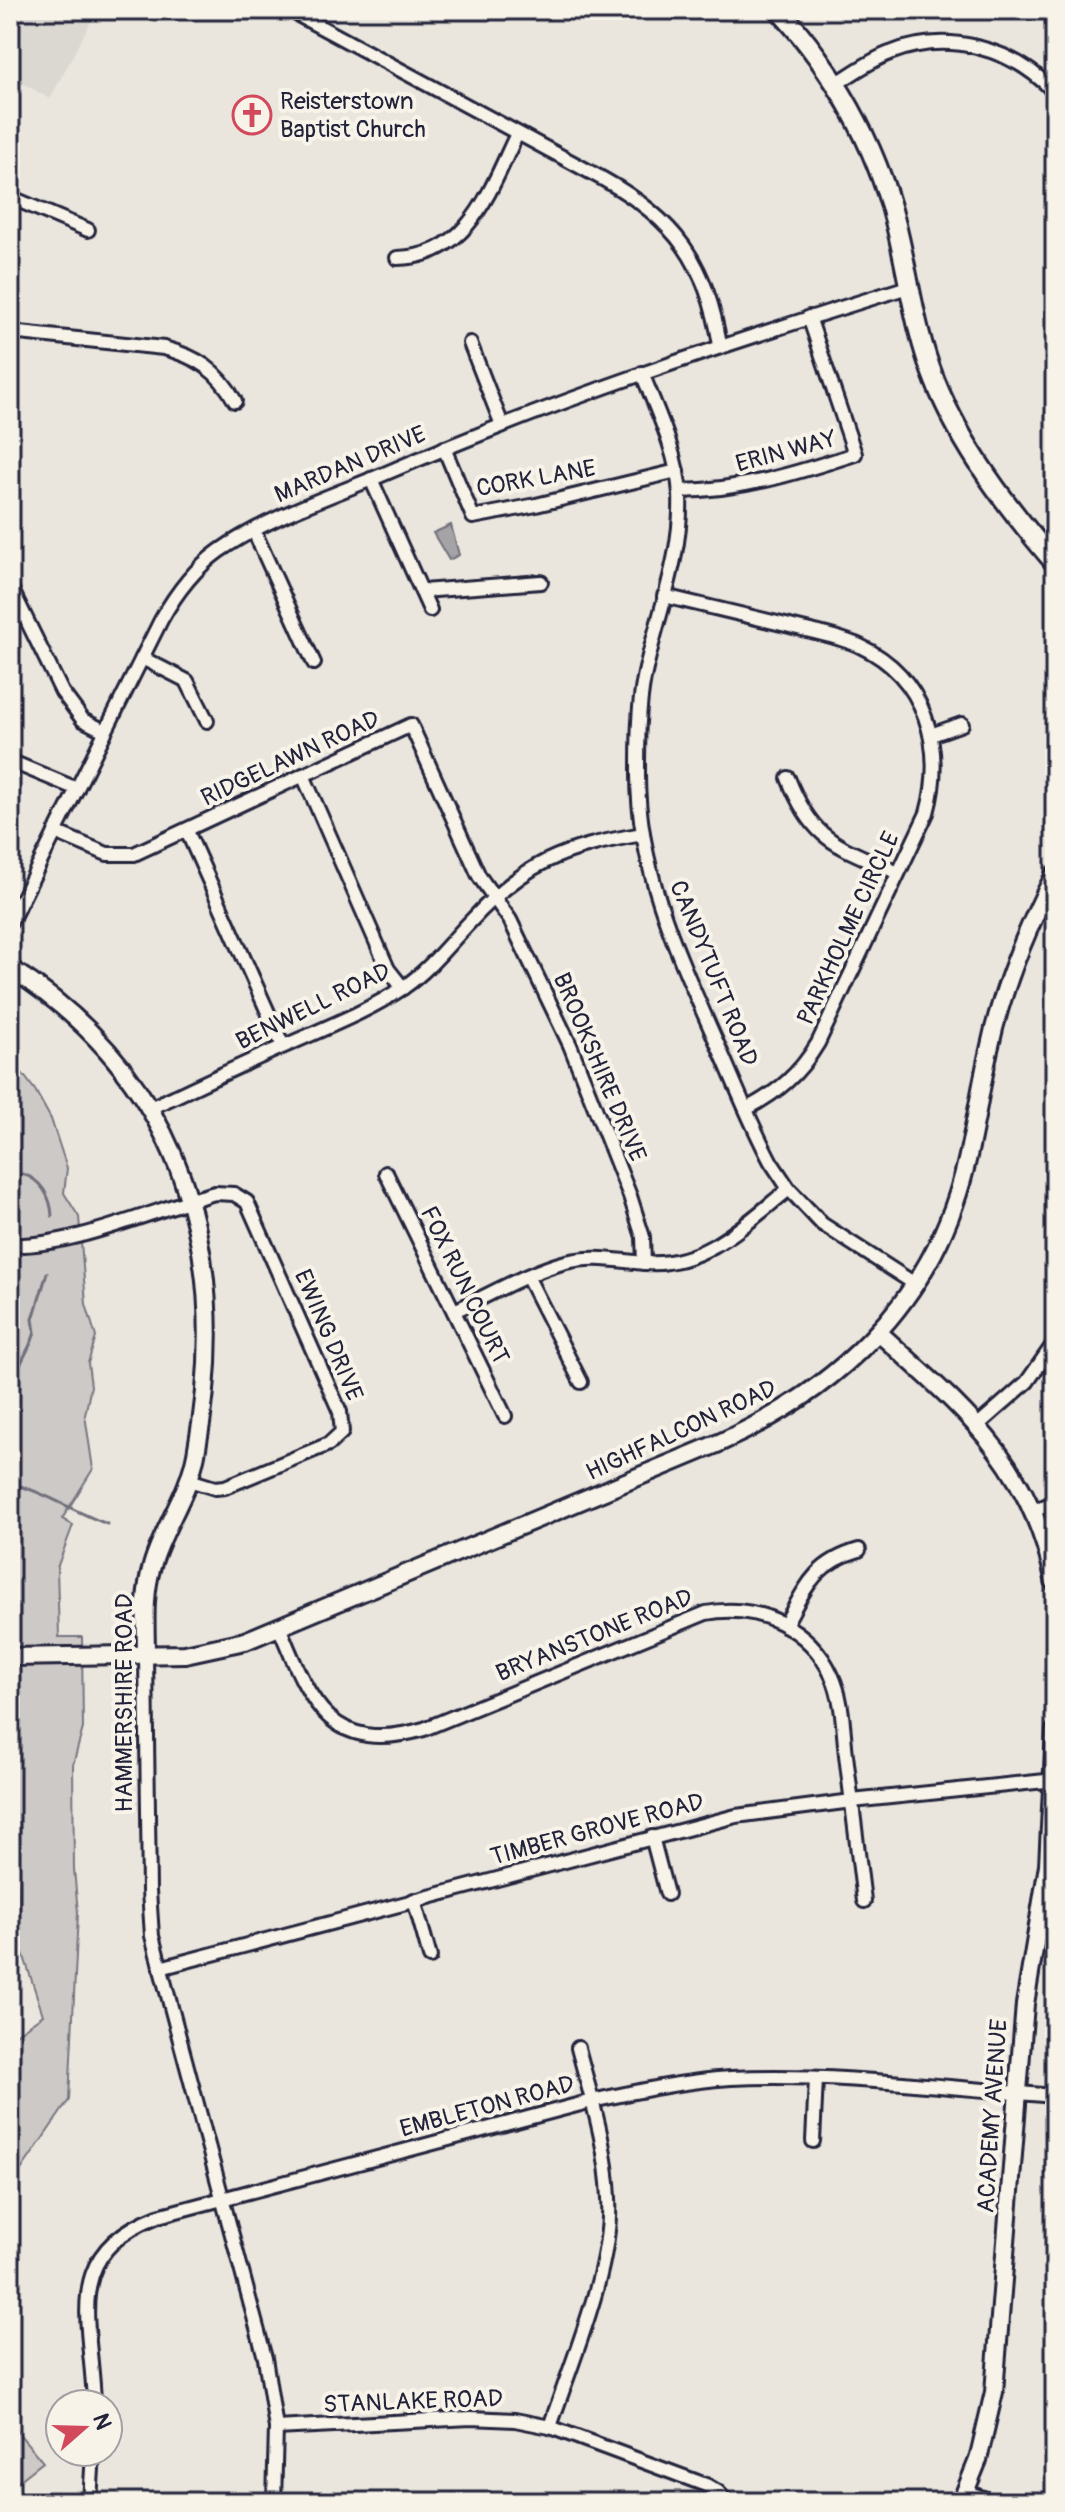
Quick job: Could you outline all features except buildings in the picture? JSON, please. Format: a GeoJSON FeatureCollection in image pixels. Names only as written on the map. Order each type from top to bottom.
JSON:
{"type":"FeatureCollection","features":[{"type":"Feature","properties":{"kind":"main road"},"geometry":{"type":"LineString","coordinates":[[779,10],[836,84],[873,155],[895,223],[924,350],[949,412],[989,478],[1055,563]]}},
{"type":"Feature","properties":{"kind":"street"},"geometry":{"type":"LineString","coordinates":[[289,10],[630,194],[672,230],[697,267],[708,290],[720,345]]}},
{"type":"Feature","properties":{"kind":"street"},"geometry":{"type":"LineString","coordinates":[[836,84],[889,53],[930,43],[951,43],[985,49],[1016,61],[1038,75],[1055,93]]}},
{"type":"Feature","properties":{"kind":"street"},"geometry":{"type":"LineString","coordinates":[[397,258],[431,254],[445,247],[467,227],[479,210],[517,134]]}},
{"type":"Feature","properties":{"kind":"street"},"geometry":{"type":"LineString","coordinates":[[10,197],[88,230]]}},
{"type":"Feature","properties":{"kind":"street","name":"MARDAN DRIVE"},"geometry":{"type":"LineString","coordinates":[[10,923],[172,600],[199,568],[217,553],[254,531],[502,425],[720,345],[908,287]]}},
{"type":"Feature","properties":{"kind":"street","name":"ERIN WAY"},"geometry":{"type":"LineString","coordinates":[[680,491],[721,490],[756,484],[855,454],[809,317]]}},
{"type":"Feature","properties":{"kind":"street"},"geometry":{"type":"LineString","coordinates":[[10,332],[164,348],[195,358],[212,370],[235,401]]}},
{"type":"Feature","properties":{"kind":"street"},"geometry":{"type":"LineString","coordinates":[[470,343],[502,425]]}},
{"type":"Feature","properties":{"kind":"street","name":"CANDYTUFT ROAD"},"geometry":{"type":"LineString","coordinates":[[642,373],[677,471],[680,491],[678,535],[644,680],[640,712],[638,778],[643,834],[656,894],[670,935],[771,1162],[789,1189],[822,1224],[915,1284]]}},
{"type":"Feature","properties":{"kind":"street","name":"CORK LANE"},"geometry":{"type":"LineString","coordinates":[[444,448],[473,517],[677,471]]}},
{"type":"Feature","properties":{"kind":"street"},"geometry":{"type":"LineString","coordinates":[[371,479],[430,610]]}},
{"type":"Feature","properties":{"kind":"street"},"geometry":{"type":"LineString","coordinates":[[254,531],[314,663]]}},
{"type":"Feature","properties":{"kind":"street"},"geometry":{"type":"LineString","coordinates":[[422,591],[541,582]]}},
{"type":"Feature","properties":{"kind":"street"},"geometry":{"type":"LineString","coordinates":[[10,586],[62,692],[83,720],[105,731]]}},
{"type":"Feature","properties":{"kind":"street","name":"PARKHOLME CIRCLE"},"geometry":{"type":"LineString","coordinates":[[664,596],[861,646],[887,663],[908,686],[924,714],[931,735],[935,761],[933,793],[927,813],[818,1043],[792,1080],[746,1109]]}},
{"type":"Feature","properties":{"kind":"street"},"geometry":{"type":"LineString","coordinates":[[142,658],[187,681],[207,721]]}},
{"type":"Feature","properties":{"kind":"street"},"geometry":{"type":"LineString","coordinates":[[931,735],[962,724]]}},
{"type":"Feature","properties":{"kind":"street","name":"RIDGELAWN ROAD"},"geometry":{"type":"LineString","coordinates":[[55,832],[107,854],[121,856],[150,848],[411,725],[479,876],[494,896]]}},
{"type":"Feature","properties":{"kind":"street"},"geometry":{"type":"LineString","coordinates":[[10,761],[77,789]]}},
{"type":"Feature","properties":{"kind":"street"},"geometry":{"type":"LineString","coordinates":[[303,775],[388,969],[403,988]]}},
{"type":"Feature","properties":{"kind":"street"},"geometry":{"type":"LineString","coordinates":[[788,778],[799,805],[817,830],[831,842],[898,873]]}},
{"type":"Feature","properties":{"kind":"street"},"geometry":{"type":"LineString","coordinates":[[187,831],[283,1046]]}},
{"type":"Feature","properties":{"kind":"street","name":"BENWELL ROAD"},"geometry":{"type":"LineString","coordinates":[[150,1108],[359,1012],[403,988],[421,974],[494,896],[519,876],[560,853],[643,834]]}},
{"type":"Feature","properties":{"kind":"street","name":"HIGHFALCON ROAD"},"geometry":{"type":"LineString","coordinates":[[10,1657],[146,1656],[214,1649],[280,1629],[753,1428],[824,1384],[878,1332],[915,1284],[939,1238],[958,1193],[1000,1007],[1014,963],[1055,874]]}},
{"type":"Feature","properties":{"kind":"street","name":"BROOKSHIRE DRIVE"},"geometry":{"type":"LineString","coordinates":[[494,896],[510,920],[537,975],[597,1108],[643,1237],[644,1263]]}},
{"type":"Feature","properties":{"kind":"street","name":"HAMMERSHIRE ROAD"},"geometry":{"type":"LineString","coordinates":[[10,968],[64,1007],[95,1035],[150,1108],[177,1162],[190,1200],[204,1262],[207,1336],[200,1424],[189,1480],[152,1564],[146,1599],[149,1891],[152,1936],[265,2358],[276,2428],[274,2502]]}},
{"type":"Feature","properties":{"kind":"street","name":"FOX RUN COURT"},"geometry":{"type":"LineString","coordinates":[[386,1173],[505,1416]]}},
{"type":"Feature","properties":{"kind":"street"},"geometry":{"type":"LineString","coordinates":[[454,1311],[558,1265],[587,1258],[644,1263],[679,1262],[705,1252],[789,1189]]}},
{"type":"Feature","properties":{"kind":"street","name":"EWING DRIVE"},"geometry":{"type":"LineString","coordinates":[[189,1480],[215,1488],[225,1487],[329,1444],[342,1432],[343,1423],[247,1202],[242,1197],[225,1192],[190,1200]]}},
{"type":"Feature","properties":{"kind":"street"},"geometry":{"type":"LineString","coordinates":[[10,1245],[61,1239],[190,1200]]}},
{"type":"Feature","properties":{"kind":"street"},"geometry":{"type":"LineString","coordinates":[[528,1278],[581,1382]]}},
{"type":"Feature","properties":{"kind":"street"},"geometry":{"type":"LineString","coordinates":[[878,1332],[978,1425],[1016,1477],[1044,1538],[1055,1583]]}},
{"type":"Feature","properties":{"kind":"street"},"geometry":{"type":"LineString","coordinates":[[978,1425],[1027,1382],[1055,1342]]}},
{"type":"Feature","properties":{"kind":"street"},"geometry":{"type":"LineString","coordinates":[[1033,1511],[1055,1502]]}},
{"type":"Feature","properties":{"kind":"street"},"geometry":{"type":"LineString","coordinates":[[785,1625],[819,1569],[842,1555],[859,1550]]}},
{"type":"Feature","properties":{"kind":"street","name":"BRYANSTONE ROAD"},"geometry":{"type":"LineString","coordinates":[[280,1629],[309,1695],[330,1720],[359,1733],[392,1736],[424,1729],[706,1613],[746,1611],[772,1618],[814,1648],[836,1686],[864,1901]]}},
{"type":"Feature","properties":{"kind":"street","name":"ACADEMY AVENUE"},"geometry":{"type":"LineString","coordinates":[[963,2497],[988,2424],[994,2392],[1025,2004],[1046,1879],[1055,1731]]}},
{"type":"Feature","properties":{"kind":"street","name":"TIMBER GROVE ROAD"},"geometry":{"type":"LineString","coordinates":[[160,1968],[736,1816],[1054,1780]]}},
{"type":"Feature","properties":{"kind":"street"},"geometry":{"type":"LineString","coordinates":[[652,1837],[667,1894]]}},
{"type":"Feature","properties":{"kind":"street"},"geometry":{"type":"LineString","coordinates":[[414,1900],[430,1957]]}},
{"type":"Feature","properties":{"kind":"street"},"geometry":{"type":"LineString","coordinates":[[550,2427],[597,2283],[607,2240],[610,2199],[607,2171],[578,2048]]}},
{"type":"Feature","properties":{"kind":"street","name":"EMBLETON ROAD"},"geometry":{"type":"LineString","coordinates":[[93,2388],[86,2307],[93,2270],[119,2236],[136,2224],[158,2216],[592,2101],[660,2086],[761,2077],[1055,2096]]}},
{"type":"Feature","properties":{"kind":"street"},"geometry":{"type":"LineString","coordinates":[[813,2141],[816,2079]]}},
{"type":"Feature","properties":{"kind":"street","name":"STANLAKE ROAD"},"geometry":{"type":"LineString","coordinates":[[276,2428],[471,2418],[515,2420],[550,2427],[706,2485],[727,2502]]}},
{"type":"Feature","properties":{"kind":"street"},"geometry":{"type":"LineString","coordinates":[[90,2502],[92,2468]]}},
{"type":"Feature","properties":{"kind":"street"},"geometry":{"type":"LineString","coordinates":[[963,2497],[995,2502]]}},
{"type":"Feature","properties":{"kind":"shaded area"},"geometry":{"type":"Polygon","coordinates":[[[10,10],[97,10],[50,99],[10,76],[10,10]]]}},
{"type":"Feature","properties":{"kind":"shaded area"},"geometry":{"type":"Polygon","coordinates":[[[451,525],[459,555],[449,560],[433,533],[451,525]]]}},
{"type":"Feature","properties":{"kind":"shaded area"},"geometry":{"type":"Polygon","coordinates":[[[10,1057],[35,1090],[51,1119],[67,1168],[64,1193],[79,1217],[86,1304],[96,1337],[88,1363],[91,1386],[85,1415],[93,1469],[62,1519],[73,1525],[57,1568],[59,1637],[82,1637],[83,1728],[73,1765],[74,1869],[78,1913],[69,2100],[10,2186],[10,2038],[43,2015],[20,1944],[14,1803],[10,1792],[10,1314],[21,1247],[14,1243],[10,1235],[10,1057]]]}},
{"type":"Feature","properties":{"kind":"shaded area"},"geometry":{"type":"Polygon","coordinates":[[[10,2423],[43,2462],[10,2488],[10,2423]]]}},
{"type":"Feature","properties":{"kind":"waterway"},"geometry":{"type":"LineString","coordinates":[[10,1181],[22,1174],[40,1184],[50,1202],[52,1216]]}},
{"type":"Feature","properties":{"kind":"waterway"},"geometry":{"type":"LineString","coordinates":[[10,1378],[32,1341],[35,1332],[33,1319],[47,1273]]}},
{"type":"Feature","properties":{"kind":"waterway"},"geometry":{"type":"LineString","coordinates":[[10,1483],[107,1524]]}},
{"type":"Feature","properties":{"kind":"waterway"},"geometry":{"type":"LineString","coordinates":[[10,1822],[14,1849],[10,1862]]}},
{"type":"Feature","properties":{"kind":"waterway"},"geometry":{"type":"LineString","coordinates":[[10,1890],[16,1928],[10,1941]]}},
{"type":"Feature","properties":{"kind":"place","name":"Reisterstown Baptist Church"},"geometry":{"type":"Point","coordinates":[252,115]}}]}
